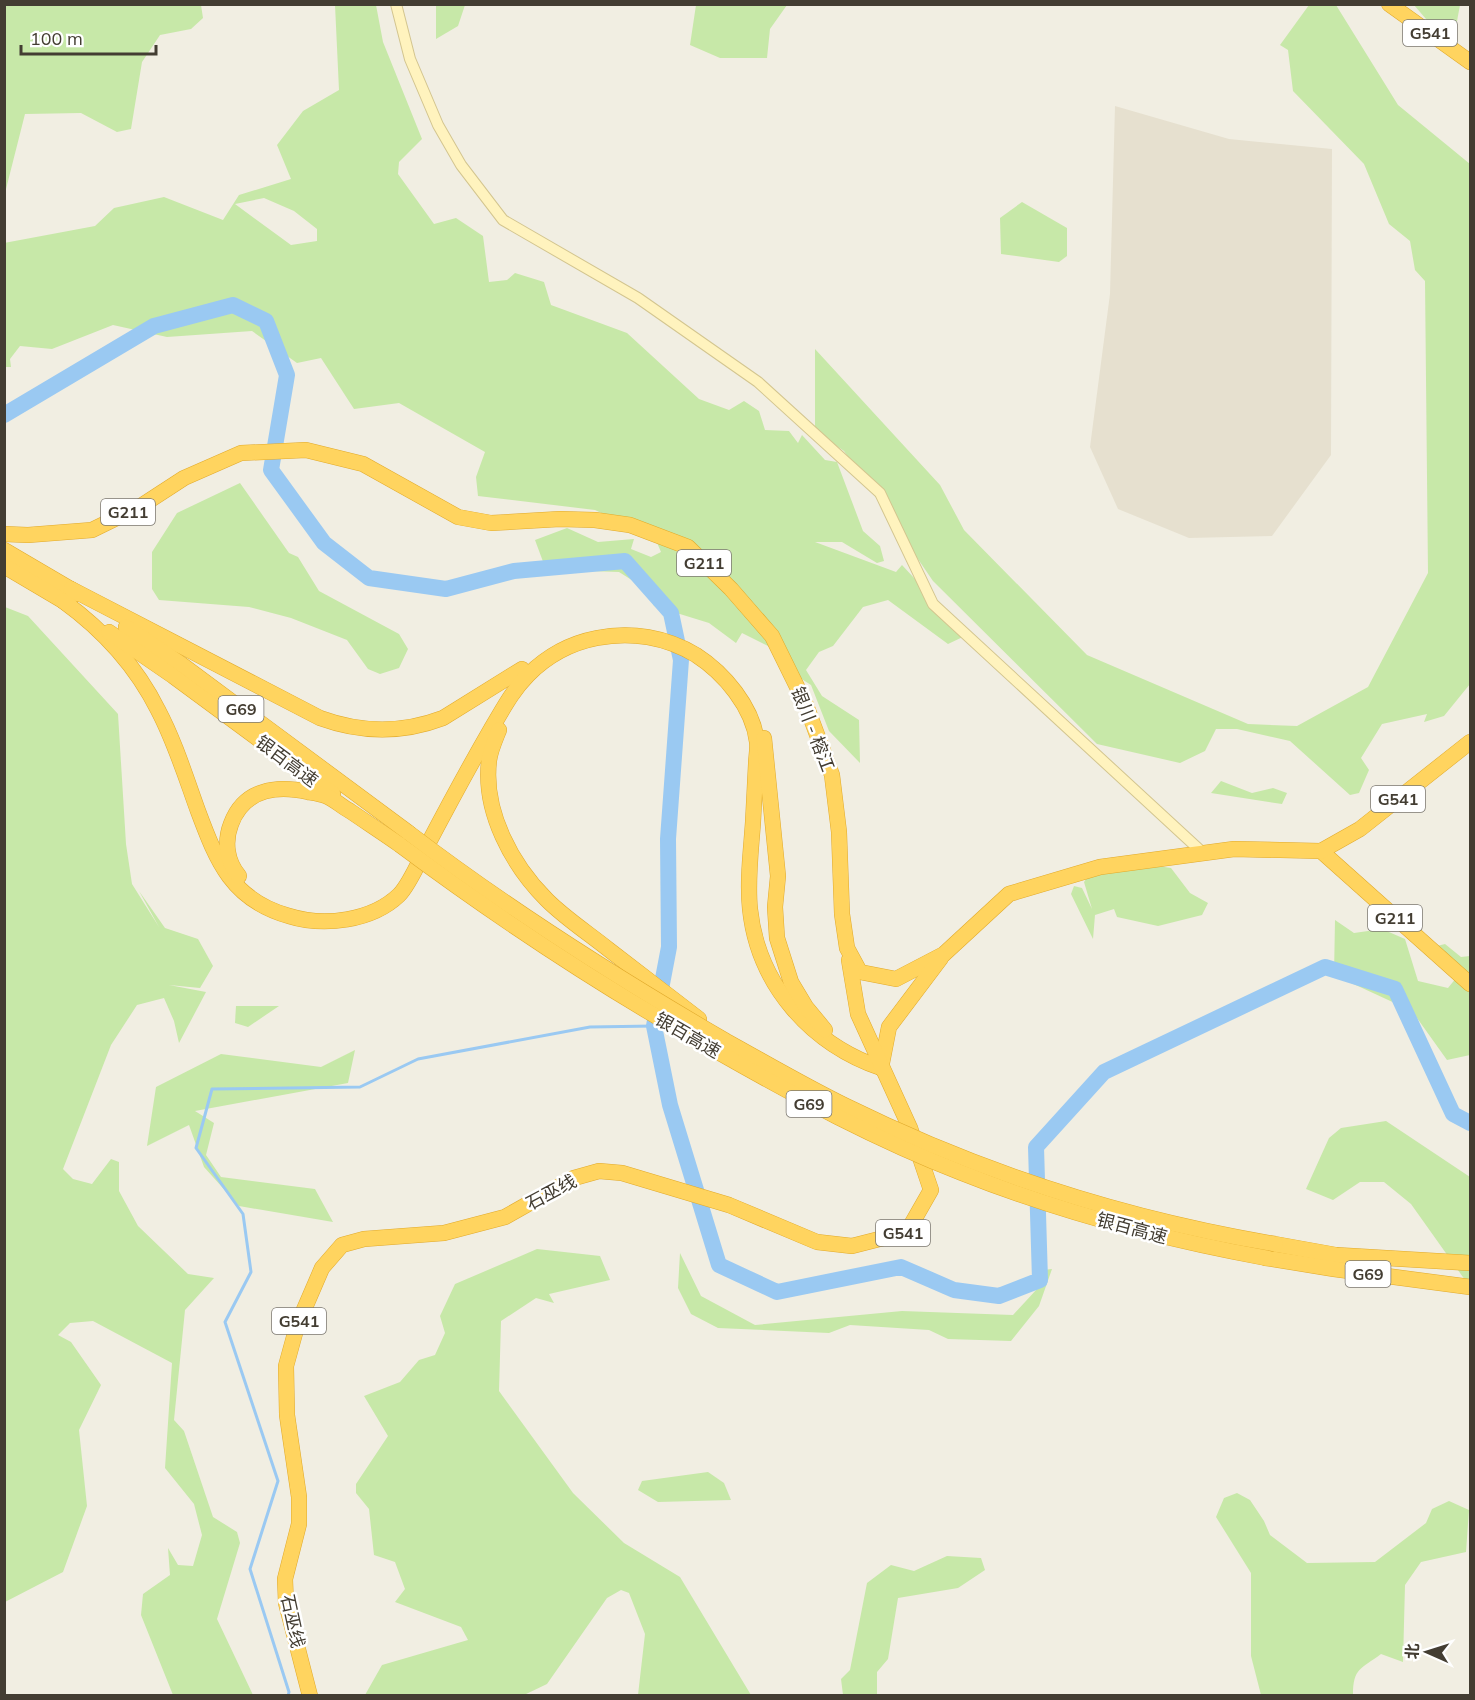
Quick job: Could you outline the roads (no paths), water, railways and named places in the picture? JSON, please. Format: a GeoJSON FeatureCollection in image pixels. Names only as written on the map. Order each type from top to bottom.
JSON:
{"type":"FeatureCollection","features":[{"type":"Feature","properties":{"kind":"highway","name":"G541"},"geometry":{"type":"LineString","coordinates":[[1389,4],[1470,62]]}},
{"type":"Feature","properties":{"kind":"highway","name":"银川 - 榕江"},"geometry":{"type":"LineString","coordinates":[[4,534],[28,535],[92,530],[141,506],[184,478],[241,453],[306,450],[363,464],[458,517],[491,523],[560,519],[596,520],[630,525],[688,547],[731,589],[772,636],[806,705],[832,775],[839,832],[842,914],[848,948],[860,972],[896,979],[944,954],[1009,894],[1100,867],[1234,849],[1321,851]]}},
{"type":"Feature","properties":{"kind":"highway","name":"银百高速"},"geometry":{"type":"LineString","coordinates":[[4,550],[173,676],[404,839],[627,983],[844,1106],[988,1168],[1138,1216],[1225,1236],[1336,1255],[1470,1263]]}},
{"type":"Feature","properties":{"kind":"highway","name":"银百高速"},"geometry":{"type":"LineString","coordinates":[[4,566],[67,595]]}},
{"type":"Feature","properties":{"kind":"highway"},"geometry":{"type":"LineString","coordinates":[[67,595],[112,643],[150,694],[170,735],[213,853],[226,874],[243,892],[264,906],[298,919],[322,921],[359,916],[402,893],[512,694],[537,667],[567,648],[603,636],[646,628],[674,635],[723,666],[750,700],[761,726],[765,741],[778,876],[775,907],[777,938],[785,968],[798,996],[814,1019],[834,1039],[856,1056],[881,1068]]}},
{"type":"Feature","properties":{"kind":"highway"},"geometry":{"type":"LineString","coordinates":[[67,595],[320,718],[348,727],[391,730],[443,718],[522,669],[552,646],[576,635],[602,628],[631,631]]}},
{"type":"Feature","properties":{"kind":"highway"},"geometry":{"type":"LineString","coordinates":[[698,652],[735,692],[749,716],[757,742],[749,876],[750,908],[755,939],[766,968],[781,995],[801,1020],[825,1041],[852,1057],[881,1068]]}},
{"type":"Feature","properties":{"kind":"highway"},"geometry":{"type":"LineString","coordinates":[[404,839],[326,796],[279,788],[256,794],[239,809],[231,823],[227,846],[230,862],[240,878],[267,899],[289,908],[311,913],[334,913],[356,908],[377,899],[395,887],[461,765],[506,689],[522,669]]}},
{"type":"Feature","properties":{"kind":"highway"},"geometry":{"type":"LineString","coordinates":[[512,694],[489,758],[488,780],[496,819],[512,854],[528,880],[549,902],[727,1041]]}},
{"type":"Feature","properties":{"kind":"highway","name":"G541"},"geometry":{"type":"LineString","coordinates":[[1321,851],[1360,829],[1470,742]]}},
{"type":"Feature","properties":{"kind":"highway","name":"银百高速"},"geometry":{"type":"LineString","coordinates":[[404,839],[501,918],[619,995],[788,1092],[879,1138],[962,1173],[1058,1207],[1178,1240],[1266,1258],[1470,1287]]}},
{"type":"Feature","properties":{"kind":"highway","name":"G211"},"geometry":{"type":"LineString","coordinates":[[1321,851],[1470,984]]}},
{"type":"Feature","properties":{"kind":"highway"},"geometry":{"type":"LineString","coordinates":[[848,948],[858,1014],[881,1068]]}},
{"type":"Feature","properties":{"kind":"highway"},"geometry":{"type":"LineString","coordinates":[[881,1068],[889,1027],[944,954]]}},
{"type":"Feature","properties":{"kind":"highway","name":"石巫线"},"geometry":{"type":"LineString","coordinates":[[310,1695],[286,1603],[285,1579],[299,1524],[299,1497],[288,1415],[286,1366],[297,1326],[322,1268],[342,1245],[364,1239],[444,1233],[505,1217],[574,1178],[599,1171],[622,1173],[729,1204],[817,1242],[852,1246],[907,1232],[931,1190],[910,1128],[881,1068]]}},
{"type":"Feature","properties":{"kind":"street"},"geometry":{"type":"LineString","coordinates":[[396,4],[410,59],[438,125],[461,165],[503,220],[638,298],[758,382],[880,494],[933,604],[1203,853]]}},
{"type":"Feature","properties":{"kind":"waterway"},"geometry":{"type":"LineString","coordinates":[[4,415],[154,326],[233,305],[266,321],[287,375],[271,470],[324,543],[369,578],[446,589],[514,571],[625,561],[671,613],[681,660],[668,839],[669,947],[654,1026],[670,1105],[719,1265],[777,1292],[901,1267],[954,1290],[999,1296],[1040,1280],[1036,1147],[1104,1072],[1325,967],[1395,989],[1453,1114],[1470,1123]]}},
{"type":"Feature","properties":{"kind":"waterway"},"geometry":{"type":"LineString","coordinates":[[288,1696],[289,1692],[250,1569],[278,1481],[225,1322],[251,1272],[243,1214],[196,1148],[212,1089],[360,1087],[418,1059],[590,1027],[654,1026]]}}]}
